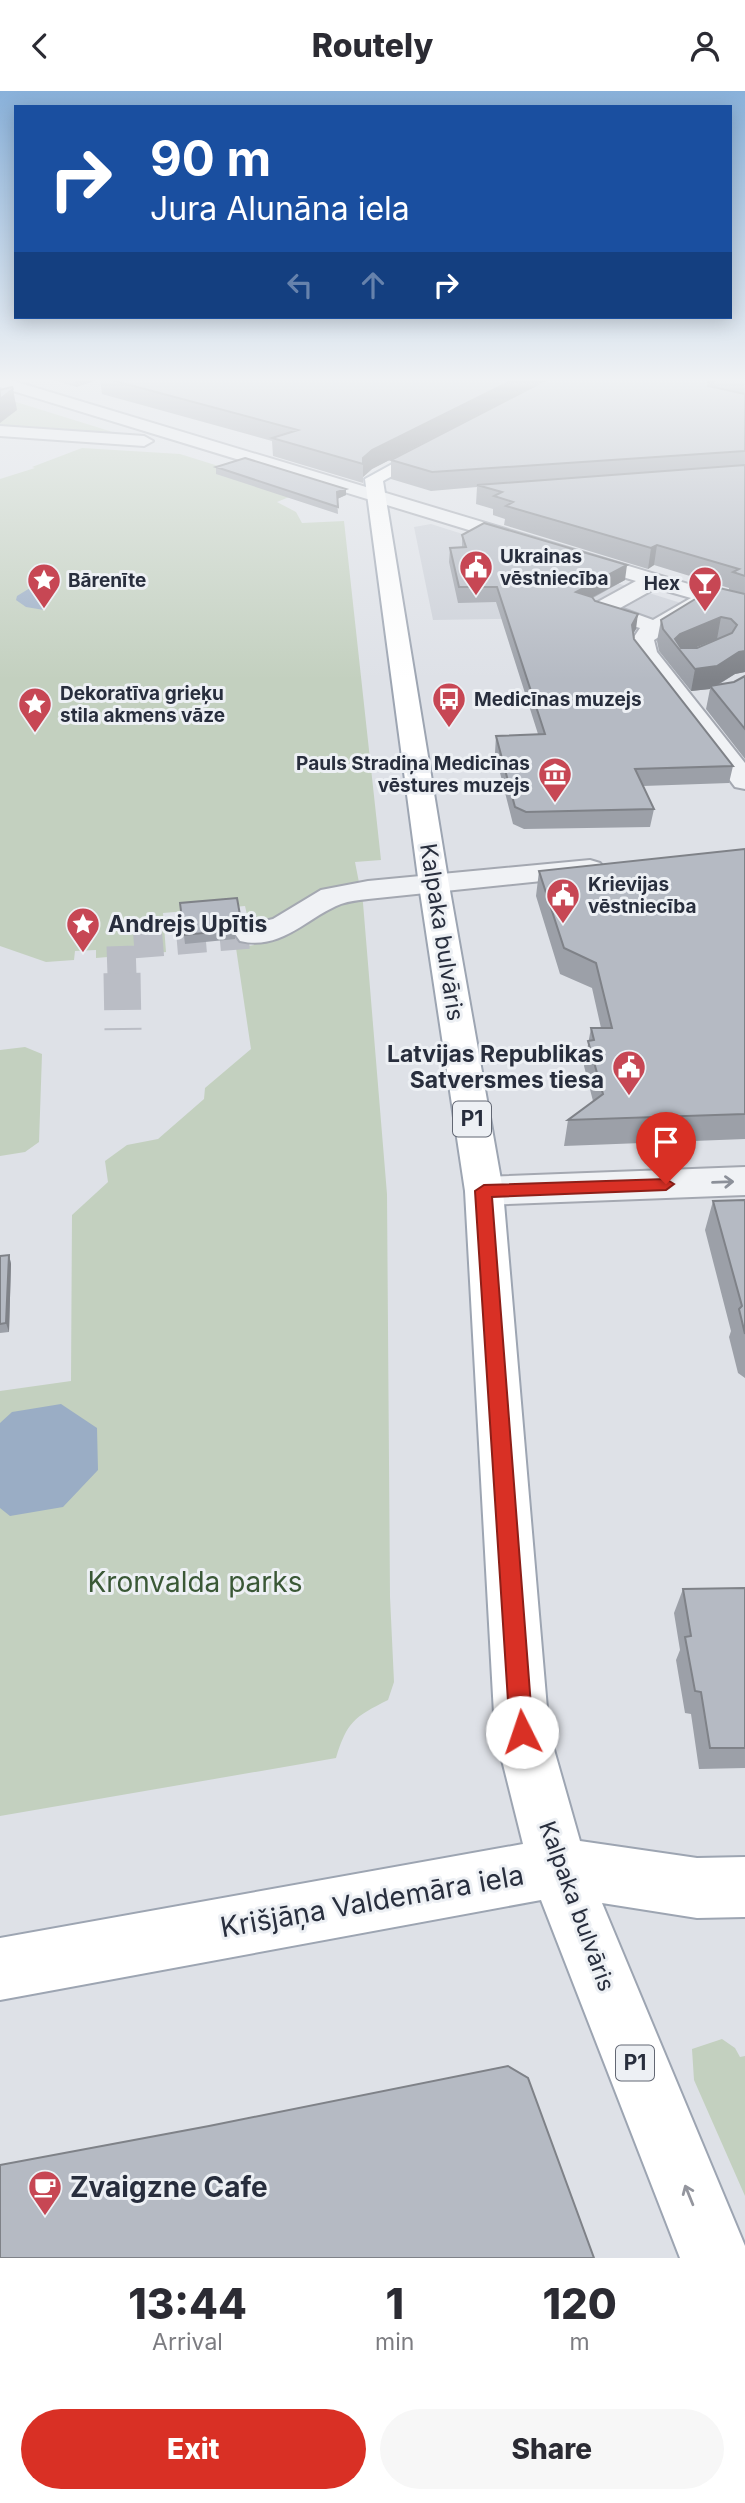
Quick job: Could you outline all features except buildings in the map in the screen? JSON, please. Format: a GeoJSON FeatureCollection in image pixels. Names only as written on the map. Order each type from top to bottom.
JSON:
{"type":"FeatureCollection","features":[{"type":"Feature","properties":{"kind":"main road"},"geometry":{"type":"LineString","coordinates":[[375,478],[375,496]]}},
{"type":"Feature","properties":{"kind":"main road","name":"Kalpaka bulvāris"},"geometry":{"type":"LineString","coordinates":[[375,496],[484,1191],[522,1732],[558,1867],[715,2258]]}},
{"type":"Feature","properties":{"kind":"main road","name":"Krišjāņa Valdemāra iela"},"geometry":{"type":"LineString","coordinates":[[0,1969],[558,1867],[697,1888],[745,1887]]}},
{"type":"Feature","properties":{"kind":"street"},"geometry":{"type":"LineString","coordinates":[[316,478],[447,515],[745,608]]}},
{"type":"Feature","properties":{"kind":"street"},"geometry":{"type":"LineString","coordinates":[[375,496],[416,500],[449,498]]}},
{"type":"Feature","properties":{"kind":"street"},"geometry":{"type":"LineString","coordinates":[[644,622],[603,609],[654,580]]}},
{"type":"Feature","properties":{"kind":"street"},"geometry":{"type":"LineString","coordinates":[[709,597],[648,632],[643,640],[646,653],[655,665],[695,700],[745,781]]}},
{"type":"Feature","properties":{"kind":"street"},"geometry":{"type":"LineString","coordinates":[[655,665],[679,647]]}},
{"type":"Feature","properties":{"kind":"street"},"geometry":{"type":"LineString","coordinates":[[251,934],[284,926],[332,896],[613,867]]}},
{"type":"Feature","properties":{"kind":"street"},"geometry":{"type":"LineString","coordinates":[[484,1191],[745,1181]]}},
{"type":"Feature","properties":{"kind":"shaded area"},"geometry":{"type":"Polygon","coordinates":[[[431,524],[684,604],[629,636],[552,618],[433,620],[414,527],[431,524]]]}},
{"type":"Feature","properties":{"kind":"green space","name":"Kronvalda parks"},"geometry":{"type":"Polygon","coordinates":[[[257,478],[301,492],[277,502],[296,512],[302,523],[344,521],[381,860],[355,862],[363,903],[387,1194],[390,1597],[394,1682],[388,1700],[367,1711],[348,1728],[336,1758],[0,1816],[0,1391],[71,1381],[72,1215],[108,1182],[105,1161],[127,1145],[158,1139],[204,1099],[205,1088],[251,1049],[236,948],[254,945],[245,906],[163,913],[166,952],[96,958],[96,950],[75,951],[74,960],[46,962],[0,946],[0,479],[257,478]]]}},
{"type":"Feature","properties":{"kind":"green space"},"geometry":{"type":"Polygon","coordinates":[[[25,1047],[42,1054],[39,1142],[25,1152],[0,1156],[0,1050],[25,1047]]]}},
{"type":"Feature","properties":{"kind":"green space"},"geometry":{"type":"Polygon","coordinates":[[[722,2039],[735,2048],[740,2057],[745,2056],[745,2196],[694,2080],[692,2049],[722,2039]]]}},
{"type":"Feature","properties":{"kind":"water"},"geometry":{"type":"Polygon","coordinates":[[[59,584],[44,610],[26,607],[16,600],[17,596],[30,588],[59,584]]]}},
{"type":"Feature","properties":{"kind":"water"},"geometry":{"type":"Polygon","coordinates":[[[61,1404],[97,1428],[98,1470],[63,1507],[10,1516],[0,1508],[0,1423],[12,1412],[61,1404]]]}},
{"type":"Feature","properties":{"kind":"tunnel"},"geometry":{"type":"LineString","coordinates":[[122,975],[121,945],[251,934]]}},
{"type":"Feature","properties":{"kind":"tunnel"},"geometry":{"type":"LineString","coordinates":[[122,973],[123,1030]]}},
{"type":"Feature","properties":{"kind":"place","name":"Ukrainas vēstniecība"},"geometry":{"type":"Point","coordinates":[476,597]}},
{"type":"Feature","properties":{"kind":"place","name":"Bārenīte"},"geometry":{"type":"Point","coordinates":[44,610]}},
{"type":"Feature","properties":{"kind":"place","name":"Hex"},"geometry":{"type":"Point","coordinates":[705,613]}},
{"type":"Feature","properties":{"kind":"place","name":"Medicīnas muzejs"},"geometry":{"type":"Point","coordinates":[449,729]}},
{"type":"Feature","properties":{"kind":"place","name":"Dekoratīva grieķu stila akmens vāze"},"geometry":{"type":"Point","coordinates":[35,734]}},
{"type":"Feature","properties":{"kind":"place","name":"Pauls Stradiņa Medicīnas vēstures muzejs"},"geometry":{"type":"Point","coordinates":[555,804]}},
{"type":"Feature","properties":{"kind":"place","name":"Krievijas vēstniecība"},"geometry":{"type":"Point","coordinates":[563,925]}},
{"type":"Feature","properties":{"kind":"place","name":"Andrejs Upītis"},"geometry":{"type":"Point","coordinates":[83,954]}},
{"type":"Feature","properties":{"kind":"place","name":"Latvijas Republikas Satversmes tiesa"},"geometry":{"type":"Point","coordinates":[629,1097]}},
{"type":"Feature","properties":{"kind":"place","name":"Zvaigzne Cafe"},"geometry":{"type":"Point","coordinates":[45,2217]}},
{"type":"Feature","properties":{"kind":"route"},"geometry":{"type":"LineString","coordinates":[[522,1732],[484,1191],[666,1184]]}}]}
